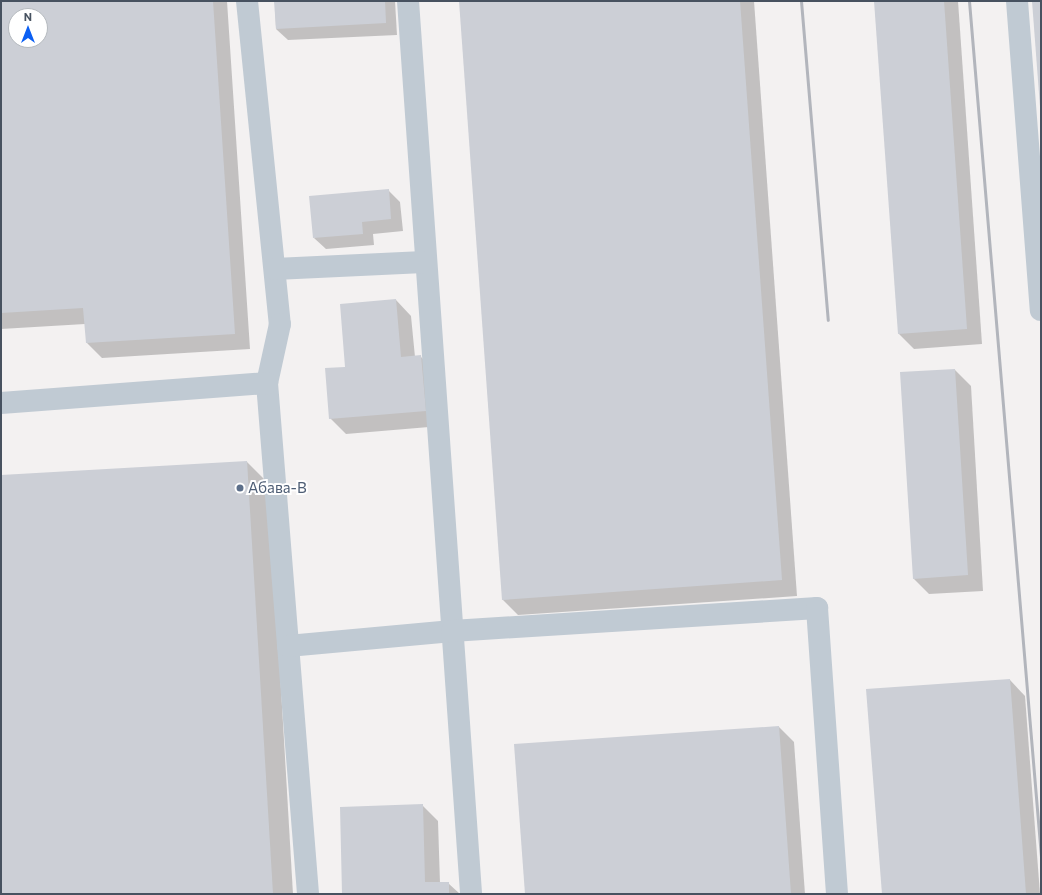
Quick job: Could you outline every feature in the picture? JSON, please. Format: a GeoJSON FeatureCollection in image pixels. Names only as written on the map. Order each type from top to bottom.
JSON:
{"type":"FeatureCollection","features":[{"type":"Feature","properties":{"kind":"lane"},"geometry":{"type":"LineString","coordinates":[[247,1],[280,324],[267,383],[308,894]]}},
{"type":"Feature","properties":{"kind":"lane"},"geometry":{"type":"LineString","coordinates":[[408,1],[424,262],[471,894]]}},
{"type":"Feature","properties":{"kind":"lane"},"geometry":{"type":"LineString","coordinates":[[1018,1],[1041,310]]}},
{"type":"Feature","properties":{"kind":"lane"},"geometry":{"type":"LineString","coordinates":[[275,269],[424,262]]}},
{"type":"Feature","properties":{"kind":"lane"},"geometry":{"type":"LineString","coordinates":[[1,403],[267,383]]}},
{"type":"Feature","properties":{"kind":"lane"},"geometry":{"type":"LineString","coordinates":[[288,646],[452,631],[818,608],[837,894]]}},
{"type":"Feature","properties":{"kind":"building"},"geometry":{"type":"Polygon","coordinates":[[[1,1],[213,1],[235,334],[86,343],[83,308],[1,313],[1,1]]]}},
{"type":"Feature","properties":{"kind":"building"},"geometry":{"type":"Polygon","coordinates":[[[274,1],[385,1],[386,23],[276,29],[274,1]]]}},
{"type":"Feature","properties":{"kind":"building"},"geometry":{"type":"Polygon","coordinates":[[[459,1],[740,1],[782,580],[502,600],[459,1]]]}},
{"type":"Feature","properties":{"kind":"building"},"geometry":{"type":"Polygon","coordinates":[[[874,1],[944,1],[967,329],[898,334],[874,1]]]}},
{"type":"Feature","properties":{"kind":"building"},"geometry":{"type":"Polygon","coordinates":[[[1032,1],[1041,1],[1041,107],[1040,107],[1032,1]]]}},
{"type":"Feature","properties":{"kind":"building"},"geometry":{"type":"Polygon","coordinates":[[[389,189],[391,219],[362,222],[363,234],[313,238],[309,196],[389,189]]]}},
{"type":"Feature","properties":{"kind":"building"},"geometry":{"type":"Polygon","coordinates":[[[396,299],[401,357],[421,355],[426,411],[329,419],[325,368],[345,367],[340,304],[396,299]]]}},
{"type":"Feature","properties":{"kind":"building"},"geometry":{"type":"Polygon","coordinates":[[[955,369],[968,575],[913,579],[900,372],[955,369]]]}},
{"type":"Feature","properties":{"kind":"building"},"geometry":{"type":"Polygon","coordinates":[[[247,461],[273,894],[1,894],[1,475],[247,461]]]}},
{"type":"Feature","properties":{"kind":"building"},"geometry":{"type":"Polygon","coordinates":[[[1010,679],[1026,894],[882,894],[866,689],[1010,679]]]}},
{"type":"Feature","properties":{"kind":"building"},"geometry":{"type":"Polygon","coordinates":[[[779,726],[791,894],[525,894],[514,744],[779,726]]]}},
{"type":"Feature","properties":{"kind":"building"},"geometry":{"type":"Polygon","coordinates":[[[423,804],[425,882],[449,882],[449,894],[342,894],[340,807],[423,804]]]}},
{"type":"Feature","properties":{"kind":"railway"},"geometry":{"type":"LineString","coordinates":[[801,1],[828,320]]}},
{"type":"Feature","properties":{"kind":"railway"},"geometry":{"type":"LineString","coordinates":[[969,1],[1041,857]]}},
{"type":"Feature","properties":{"kind":"place","name":"Абава-В"},"geometry":{"type":"Point","coordinates":[240,488]}}]}
